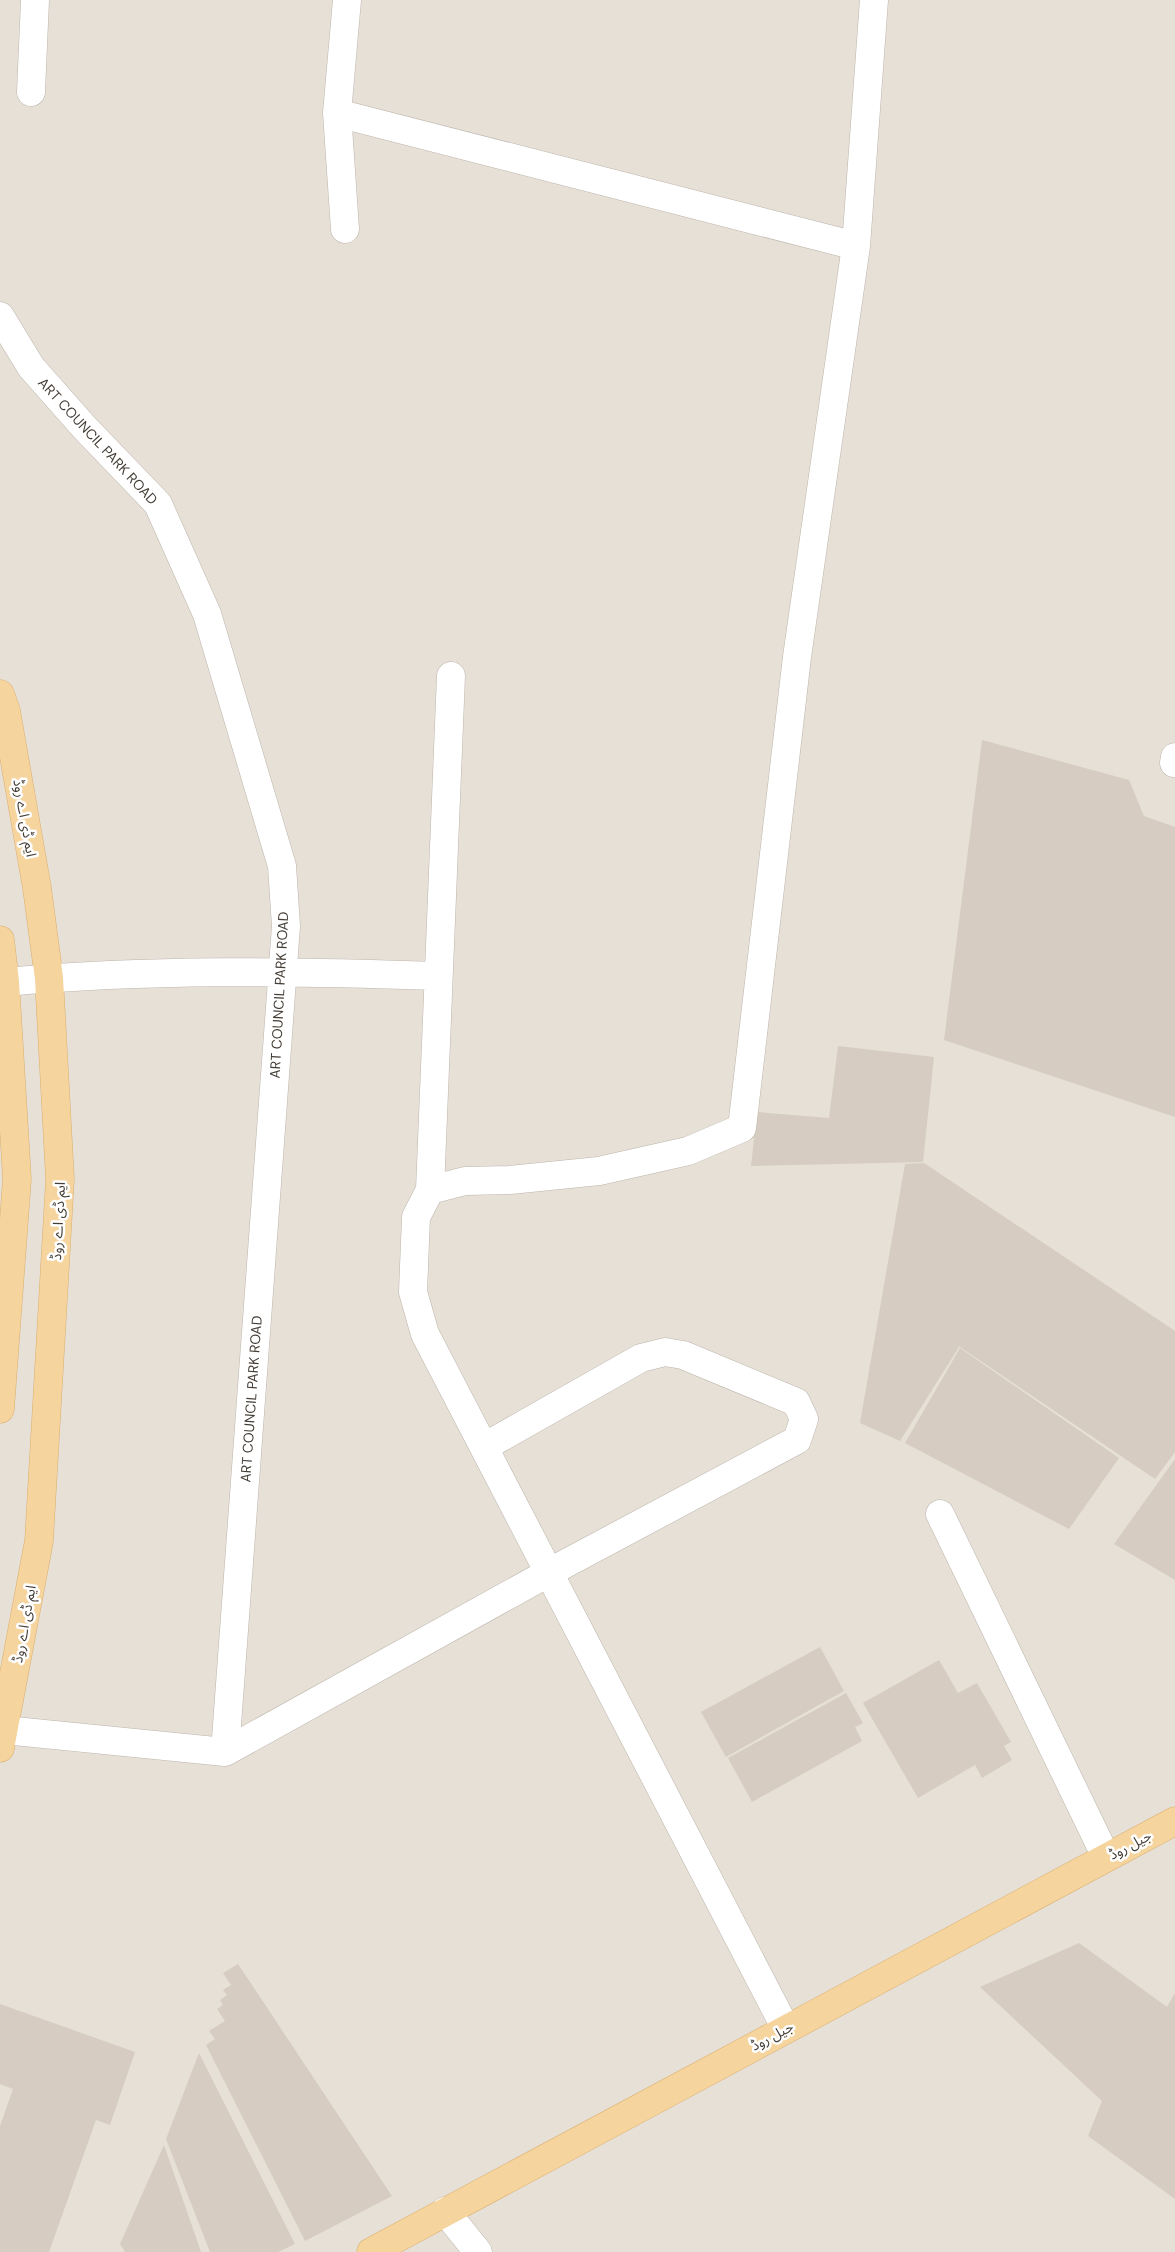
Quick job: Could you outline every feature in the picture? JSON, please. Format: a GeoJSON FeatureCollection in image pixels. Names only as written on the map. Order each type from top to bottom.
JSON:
{"type":"FeatureCollection","features":[{"type":"Feature","properties":{"kind":"main road","name":"ایم ڈی اے روڈ"},"geometry":{"type":"LineString","coordinates":[[0,694],[6,711],[34,868],[49,978],[60,1189],[39,1541],[2,1739]]}},
{"type":"Feature","properties":{"kind":"main road"},"geometry":{"type":"LineString","coordinates":[[0,940],[5,982],[8,1178],[0,1409]]}},
{"type":"Feature","properties":{"kind":"main road","name":"جیل روڈ"},"geometry":{"type":"LineString","coordinates":[[371,2252],[445,2210],[1175,1821]]}},
{"type":"Feature","properties":{"kind":"street"},"geometry":{"type":"LineString","coordinates":[[31,92],[34,0]]}},
{"type":"Feature","properties":{"kind":"street"},"geometry":{"type":"LineString","coordinates":[[345,229],[337,113],[347,0]]}},
{"type":"Feature","properties":{"kind":"street"},"geometry":{"type":"LineString","coordinates":[[430,1190],[465,1180],[510,1180],[599,1171],[688,1151],[742,1128],[797,657],[856,246],[874,0]]}},
{"type":"Feature","properties":{"kind":"street"},"geometry":{"type":"LineString","coordinates":[[337,113],[856,246]]}},
{"type":"Feature","properties":{"kind":"street","name":"ART COUNCIL PARK ROAD"},"geometry":{"type":"LineString","coordinates":[[0,316],[31,367],[84,427],[158,504],[207,614],[282,866],[286,926],[225,1752]]}},
{"type":"Feature","properties":{"kind":"street"},"geometry":{"type":"LineString","coordinates":[[451,676],[430,1190],[416,1218],[414,1292],[425,1334],[786,2029]]}},
{"type":"Feature","properties":{"kind":"street"},"geometry":{"type":"LineString","coordinates":[[5,982],[49,978],[283,971],[438,976]]}},
{"type":"Feature","properties":{"kind":"street"},"geometry":{"type":"LineString","coordinates":[[2,1739],[225,1752],[548,1573],[797,1440],[804,1419],[796,1402],[683,1355],[665,1352],[641,1358],[484,1448]]}},
{"type":"Feature","properties":{"kind":"street"},"geometry":{"type":"LineString","coordinates":[[940,1514],[1106,1857]]}},
{"type":"Feature","properties":{"kind":"street"},"geometry":{"type":"LineString","coordinates":[[445,2210],[478,2252]]}},
{"type":"Feature","properties":{"kind":"shaded area"},"geometry":{"type":"Polygon","coordinates":[[[0,0],[1175,0],[1175,2252],[0,2252],[0,0]]]}},
{"type":"Feature","properties":{"kind":"building"},"geometry":{"type":"Polygon","coordinates":[[[982,740],[1129,780],[1144,816],[1175,827],[1175,1117],[944,1040],[982,740]]]}},
{"type":"Feature","properties":{"kind":"building"},"geometry":{"type":"Polygon","coordinates":[[[838,1046],[934,1057],[923,1162],[751,1166],[757,1112],[829,1118],[838,1046]]]}},
{"type":"Feature","properties":{"kind":"building"},"geometry":{"type":"Polygon","coordinates":[[[924,1163],[1175,1331],[1175,1452],[1155,1479],[957,1345],[959,1347],[900,1441],[860,1423],[905,1164],[924,1163]]]}},
{"type":"Feature","properties":{"kind":"building"},"geometry":{"type":"Polygon","coordinates":[[[960,1348],[1119,1458],[1069,1529],[905,1443],[960,1348]]]}},
{"type":"Feature","properties":{"kind":"building"},"geometry":{"type":"Polygon","coordinates":[[[1175,1459],[1175,1580],[1114,1544],[1175,1459]]]}},
{"type":"Feature","properties":{"kind":"building"},"geometry":{"type":"Polygon","coordinates":[[[820,1647],[844,1691],[726,1757],[701,1712],[820,1647]]]}},
{"type":"Feature","properties":{"kind":"building"},"geometry":{"type":"Polygon","coordinates":[[[939,1660],[958,1693],[977,1683],[1011,1742],[1004,1746],[1012,1760],[982,1778],[975,1765],[918,1798],[863,1703],[939,1660]]]}},
{"type":"Feature","properties":{"kind":"building"},"geometry":{"type":"Polygon","coordinates":[[[846,1693],[863,1723],[855,1727],[862,1741],[752,1802],[728,1758],[846,1693]]]}},
{"type":"Feature","properties":{"kind":"building"},"geometry":{"type":"Polygon","coordinates":[[[1079,1943],[1167,2007],[1175,1993],[1175,2199],[1088,2136],[1102,2101],[980,1987],[1079,1943]]]}},
{"type":"Feature","properties":{"kind":"building"},"geometry":{"type":"Polygon","coordinates":[[[238,1964],[392,2196],[305,2241],[206,2045],[215,2039],[209,2031],[225,2021],[217,2009],[223,2005],[220,2000],[227,1995],[223,1990],[231,1985],[223,1973],[238,1964]]]}},
{"type":"Feature","properties":{"kind":"building"},"geometry":{"type":"Polygon","coordinates":[[[0,2004],[135,2052],[110,2125],[96,2120],[49,2252],[0,2252],[0,2126],[13,2089],[0,2084],[0,2004]]]}},
{"type":"Feature","properties":{"kind":"building"},"geometry":{"type":"Polygon","coordinates":[[[199,2053],[295,2244],[278,2252],[210,2252],[166,2139],[199,2053]]]}},
{"type":"Feature","properties":{"kind":"building"},"geometry":{"type":"Polygon","coordinates":[[[164,2145],[201,2252],[125,2252],[120,2244],[164,2145]]]}}]}
